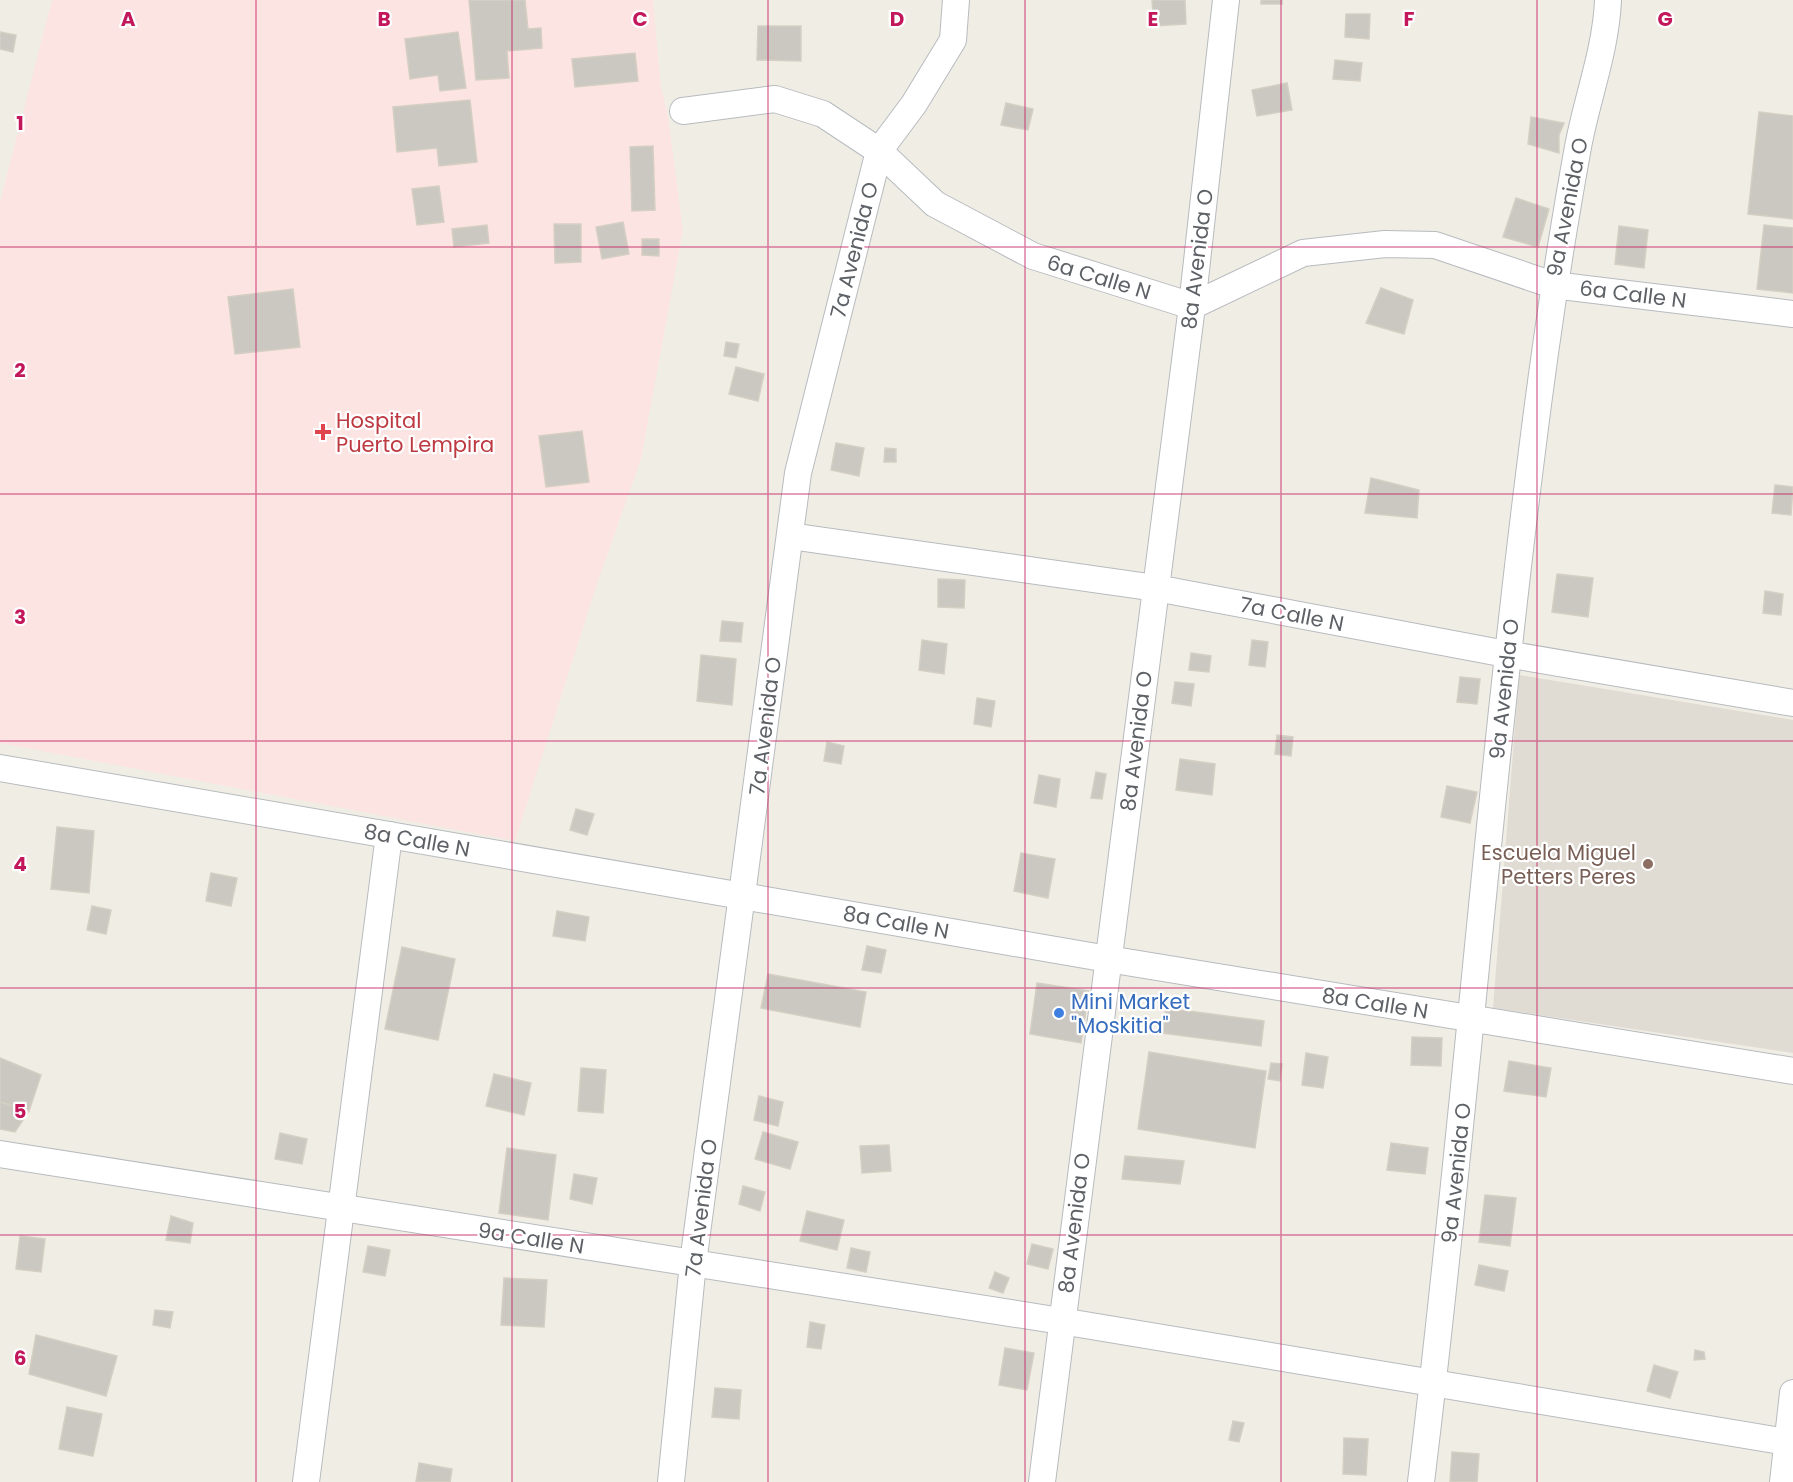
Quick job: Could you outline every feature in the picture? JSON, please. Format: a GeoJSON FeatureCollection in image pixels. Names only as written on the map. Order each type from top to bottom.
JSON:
{"type":"FeatureCollection","features":[{"type":"Feature","properties":{"kind":"street","name":"7a Avenida O"},"geometry":{"type":"LineString","coordinates":[[671,1482],[693,1263],[798,473],[879,151],[914,104],[953,40],[956,0]]}},
{"type":"Feature","properties":{"kind":"street","name":"8a Avenida O"},"geometry":{"type":"LineString","coordinates":[[1042,1482],[1192,306],[1226,0]]}},
{"type":"Feature","properties":{"kind":"street","name":"9a Avenida O"},"geometry":{"type":"LineString","coordinates":[[1421,1482],[1472,1018],[1506,654],[1553,285],[1580,136],[1607,23],[1608,0]]}},
{"type":"Feature","properties":{"kind":"street","name":"6a Calle N"},"geometry":{"type":"LineString","coordinates":[[683,111],[775,99],[823,114],[879,151],[935,204],[1033,256],[1192,306],[1303,253],[1385,244],[1436,244],[1553,285],[1793,314]]}},
{"type":"Feature","properties":{"kind":"street","name":"7a Calle N"},"geometry":{"type":"LineString","coordinates":[[790,536],[1156,588],[1506,654],[1793,703]]}},
{"type":"Feature","properties":{"kind":"street","name":"8a Calle N"},"geometry":{"type":"LineString","coordinates":[[0,768],[1108,959],[1793,1071]]}},
{"type":"Feature","properties":{"kind":"street"},"geometry":{"type":"LineString","coordinates":[[306,1482],[389,835]]}},
{"type":"Feature","properties":{"kind":"street","name":"9a Calle N"},"geometry":{"type":"LineString","coordinates":[[0,1154],[1061,1321]]}},
{"type":"Feature","properties":{"kind":"street"},"geometry":{"type":"LineString","coordinates":[[1061,1321],[1790,1443]]}},
{"type":"Feature","properties":{"kind":"street"},"geometry":{"type":"LineString","coordinates":[[1784,1482],[1790,1443],[1793,1393]]}},
{"type":"Feature","properties":{"kind":"shaded area","name":"Hospital Puerto Lempira"},"geometry":{"type":"Polygon","coordinates":[[[52,0],[653,0],[661,88],[668,116],[683,230],[641,459],[597,584],[515,841],[0,743],[0,202],[52,0]]]}},
{"type":"Feature","properties":{"kind":"shaded area","name":"Escuela Miguel Petters Peres"},"geometry":{"type":"Polygon","coordinates":[[[1519,675],[1793,720],[1793,1053],[1493,1008],[1519,675]]]}},
{"type":"Feature","properties":{"kind":"building"},"geometry":{"type":"Polygon","coordinates":[[[469,0],[525,0],[528,29],[541,28],[542,48],[507,51],[509,78],[476,80],[469,0]]]}},
{"type":"Feature","properties":{"kind":"building"},"geometry":{"type":"Polygon","coordinates":[[[1152,0],[1185,0],[1186,24],[1154,26],[1152,0]]]}},
{"type":"Feature","properties":{"kind":"building"},"geometry":{"type":"Polygon","coordinates":[[[1261,0],[1282,0],[1282,4],[1261,4],[1261,0]]]}},
{"type":"Feature","properties":{"kind":"building"},"geometry":{"type":"Polygon","coordinates":[[[1346,14],[1370,14],[1369,39],[1345,37],[1346,14]]]}},
{"type":"Feature","properties":{"kind":"building"},"geometry":{"type":"Polygon","coordinates":[[[758,26],[801,26],[801,61],[757,60],[758,26]]]}},
{"type":"Feature","properties":{"kind":"building"},"geometry":{"type":"Polygon","coordinates":[[[0,32],[16,35],[13,52],[0,49],[0,32]]]}},
{"type":"Feature","properties":{"kind":"building"},"geometry":{"type":"Polygon","coordinates":[[[458,32],[466,88],[440,91],[438,75],[410,79],[405,39],[458,32]]]}},
{"type":"Feature","properties":{"kind":"building"},"geometry":{"type":"Polygon","coordinates":[[[635,53],[638,81],[575,87],[572,59],[635,53]]]}},
{"type":"Feature","properties":{"kind":"building"},"geometry":{"type":"Polygon","coordinates":[[[1335,60],[1362,63],[1360,81],[1333,79],[1335,60]]]}},
{"type":"Feature","properties":{"kind":"building"},"geometry":{"type":"Polygon","coordinates":[[[1287,83],[1292,110],[1257,116],[1252,90],[1287,83]]]}},
{"type":"Feature","properties":{"kind":"building"},"geometry":{"type":"Polygon","coordinates":[[[470,100],[477,162],[439,166],[437,148],[397,152],[393,107],[470,100]]]}},
{"type":"Feature","properties":{"kind":"building"},"geometry":{"type":"Polygon","coordinates":[[[1006,103],[1033,109],[1028,130],[1001,125],[1006,103]]]}},
{"type":"Feature","properties":{"kind":"building"},"geometry":{"type":"Polygon","coordinates":[[[1759,112],[1793,116],[1793,219],[1748,214],[1759,112]]]}},
{"type":"Feature","properties":{"kind":"building"},"geometry":{"type":"Polygon","coordinates":[[[1531,117],[1564,123],[1559,135],[1559,153],[1528,144],[1531,117]]]}},
{"type":"Feature","properties":{"kind":"building"},"geometry":{"type":"Polygon","coordinates":[[[653,146],[655,210],[632,211],[630,147],[653,146]]]}},
{"type":"Feature","properties":{"kind":"building"},"geometry":{"type":"Polygon","coordinates":[[[439,186],[444,222],[417,225],[412,189],[439,186]]]}},
{"type":"Feature","properties":{"kind":"building"},"geometry":{"type":"Polygon","coordinates":[[[1516,198],[1549,209],[1538,247],[1503,237],[1516,198]]]}},
{"type":"Feature","properties":{"kind":"building"},"geometry":{"type":"Polygon","coordinates":[[[623,222],[629,254],[602,259],[596,227],[623,222]]]}},
{"type":"Feature","properties":{"kind":"building"},"geometry":{"type":"Polygon","coordinates":[[[554,224],[581,224],[581,262],[555,263],[554,224]]]}},
{"type":"Feature","properties":{"kind":"building"},"geometry":{"type":"Polygon","coordinates":[[[487,225],[489,243],[454,247],[452,229],[487,225]]]}},
{"type":"Feature","properties":{"kind":"building"},"geometry":{"type":"Polygon","coordinates":[[[1764,225],[1793,228],[1793,293],[1757,289],[1764,225]]]}},
{"type":"Feature","properties":{"kind":"building"},"geometry":{"type":"Polygon","coordinates":[[[1619,226],[1648,230],[1644,268],[1615,264],[1619,226]]]}},
{"type":"Feature","properties":{"kind":"building"},"geometry":{"type":"Polygon","coordinates":[[[642,239],[659,239],[659,256],[642,255],[642,239]]]}},
{"type":"Feature","properties":{"kind":"building"},"geometry":{"type":"Polygon","coordinates":[[[1381,288],[1413,300],[1404,334],[1366,323],[1381,288]]]}},
{"type":"Feature","properties":{"kind":"building"},"geometry":{"type":"Polygon","coordinates":[[[293,289],[300,347],[235,354],[228,297],[293,289]]]}},
{"type":"Feature","properties":{"kind":"building"},"geometry":{"type":"Polygon","coordinates":[[[726,342],[739,344],[736,358],[724,356],[726,342]]]}},
{"type":"Feature","properties":{"kind":"building"},"geometry":{"type":"Polygon","coordinates":[[[736,367],[764,374],[758,401],[729,394],[736,367]]]}},
{"type":"Feature","properties":{"kind":"building"},"geometry":{"type":"Polygon","coordinates":[[[582,431],[589,482],[546,487],[539,436],[582,431]]]}},
{"type":"Feature","properties":{"kind":"building"},"geometry":{"type":"Polygon","coordinates":[[[836,443],[864,448],[859,476],[831,470],[836,443]]]}},
{"type":"Feature","properties":{"kind":"building"},"geometry":{"type":"Polygon","coordinates":[[[885,448],[896,449],[896,462],[884,462],[885,448]]]}},
{"type":"Feature","properties":{"kind":"building"},"geometry":{"type":"Polygon","coordinates":[[[1371,478],[1419,490],[1417,518],[1365,513],[1371,478]]]}},
{"type":"Feature","properties":{"kind":"building"},"geometry":{"type":"Polygon","coordinates":[[[1775,485],[1793,487],[1791,515],[1772,513],[1775,485]]]}},
{"type":"Feature","properties":{"kind":"building"},"geometry":{"type":"Polygon","coordinates":[[[1557,574],[1593,578],[1588,617],[1552,612],[1557,574]]]}},
{"type":"Feature","properties":{"kind":"building"},"geometry":{"type":"Polygon","coordinates":[[[938,579],[965,580],[964,608],[938,607],[938,579]]]}},
{"type":"Feature","properties":{"kind":"building"},"geometry":{"type":"Polygon","coordinates":[[[1765,591],[1783,594],[1781,615],[1763,613],[1765,591]]]}},
{"type":"Feature","properties":{"kind":"building"},"geometry":{"type":"Polygon","coordinates":[[[722,621],[743,623],[741,642],[720,641],[722,621]]]}},
{"type":"Feature","properties":{"kind":"building"},"geometry":{"type":"Polygon","coordinates":[[[922,640],[947,644],[944,674],[919,670],[922,640]]]}},
{"type":"Feature","properties":{"kind":"building"},"geometry":{"type":"Polygon","coordinates":[[[1252,640],[1268,642],[1265,667],[1249,665],[1252,640]]]}},
{"type":"Feature","properties":{"kind":"building"},"geometry":{"type":"Polygon","coordinates":[[[1191,653],[1211,656],[1209,672],[1189,670],[1191,653]]]}},
{"type":"Feature","properties":{"kind":"building"},"geometry":{"type":"Polygon","coordinates":[[[701,655],[736,659],[732,705],[697,701],[701,655]]]}},
{"type":"Feature","properties":{"kind":"building"},"geometry":{"type":"Polygon","coordinates":[[[1460,677],[1480,679],[1477,704],[1457,702],[1460,677]]]}},
{"type":"Feature","properties":{"kind":"building"},"geometry":{"type":"Polygon","coordinates":[[[1175,682],[1194,684],[1191,706],[1172,703],[1175,682]]]}},
{"type":"Feature","properties":{"kind":"building"},"geometry":{"type":"Polygon","coordinates":[[[977,698],[995,701],[991,727],[974,724],[977,698]]]}},
{"type":"Feature","properties":{"kind":"building"},"geometry":{"type":"Polygon","coordinates":[[[1277,735],[1293,737],[1291,756],[1275,754],[1277,735]]]}},
{"type":"Feature","properties":{"kind":"building"},"geometry":{"type":"Polygon","coordinates":[[[827,742],[844,746],[841,764],[824,761],[827,742]]]}},
{"type":"Feature","properties":{"kind":"building"},"geometry":{"type":"Polygon","coordinates":[[[1180,759],[1215,764],[1212,795],[1176,790],[1180,759]]]}},
{"type":"Feature","properties":{"kind":"building"},"geometry":{"type":"Polygon","coordinates":[[[1096,772],[1106,774],[1102,799],[1091,798],[1096,772]]]}},
{"type":"Feature","properties":{"kind":"building"},"geometry":{"type":"Polygon","coordinates":[[[1039,775],[1060,779],[1056,807],[1034,803],[1039,775]]]}},
{"type":"Feature","properties":{"kind":"building"},"geometry":{"type":"Polygon","coordinates":[[[1447,786],[1477,792],[1470,823],[1441,817],[1447,786]]]}},
{"type":"Feature","properties":{"kind":"building"},"geometry":{"type":"Polygon","coordinates":[[[576,809],[594,814],[587,835],[570,830],[576,809]]]}},
{"type":"Feature","properties":{"kind":"building"},"geometry":{"type":"Polygon","coordinates":[[[57,827],[94,831],[89,893],[51,889],[57,827]]]}},
{"type":"Feature","properties":{"kind":"building"},"geometry":{"type":"Polygon","coordinates":[[[1021,853],[1055,859],[1048,898],[1014,891],[1021,853]]]}},
{"type":"Feature","properties":{"kind":"building"},"geometry":{"type":"Polygon","coordinates":[[[211,873],[237,878],[231,906],[206,901],[211,873]]]}},
{"type":"Feature","properties":{"kind":"building"},"geometry":{"type":"Polygon","coordinates":[[[92,906],[111,910],[106,934],[87,930],[92,906]]]}},
{"type":"Feature","properties":{"kind":"building"},"geometry":{"type":"Polygon","coordinates":[[[557,911],[589,917],[585,941],[553,936],[557,911]]]}},
{"type":"Feature","properties":{"kind":"building"},"geometry":{"type":"Polygon","coordinates":[[[867,946],[886,950],[881,973],[862,970],[867,946]]]}},
{"type":"Feature","properties":{"kind":"building"},"geometry":{"type":"Polygon","coordinates":[[[402,947],[455,959],[438,1040],[385,1029],[402,947]]]}},
{"type":"Feature","properties":{"kind":"building"},"geometry":{"type":"Polygon","coordinates":[[[768,974],[866,992],[860,1027],[761,1008],[768,974]]]}},
{"type":"Feature","properties":{"kind":"building","name":"Mini Market \"Moskitia\""},"geometry":{"type":"Polygon","coordinates":[[[1037,983],[1089,991],[1081,1043],[1030,1034],[1037,983]]]}},
{"type":"Feature","properties":{"kind":"building"},"geometry":{"type":"Polygon","coordinates":[[[1166,1008],[1264,1021],[1261,1046],[1162,1033],[1166,1008]]]}},
{"type":"Feature","properties":{"kind":"building"},"geometry":{"type":"Polygon","coordinates":[[[1412,1037],[1442,1038],[1441,1066],[1411,1065],[1412,1037]]]}},
{"type":"Feature","properties":{"kind":"building"},"geometry":{"type":"Polygon","coordinates":[[[1149,1052],[1266,1071],[1255,1148],[1138,1129],[1149,1052]]]}},
{"type":"Feature","properties":{"kind":"building"},"geometry":{"type":"Polygon","coordinates":[[[1306,1053],[1328,1057],[1323,1088],[1302,1085],[1306,1053]]]}},
{"type":"Feature","properties":{"kind":"building"},"geometry":{"type":"Polygon","coordinates":[[[0,1058],[41,1075],[29,1111],[0,1102],[0,1058]]]}},
{"type":"Feature","properties":{"kind":"building"},"geometry":{"type":"Polygon","coordinates":[[[1509,1061],[1551,1068],[1546,1097],[1504,1091],[1509,1061]]]}},
{"type":"Feature","properties":{"kind":"building"},"geometry":{"type":"Polygon","coordinates":[[[1271,1063],[1282,1064],[1280,1081],[1268,1079],[1271,1063]]]}},
{"type":"Feature","properties":{"kind":"building"},"geometry":{"type":"Polygon","coordinates":[[[581,1068],[606,1070],[603,1113],[578,1111],[581,1068]]]}},
{"type":"Feature","properties":{"kind":"building"},"geometry":{"type":"Polygon","coordinates":[[[494,1074],[531,1083],[524,1115],[486,1106],[494,1074]]]}},
{"type":"Feature","properties":{"kind":"building"},"geometry":{"type":"Polygon","coordinates":[[[759,1096],[783,1102],[778,1126],[754,1120],[759,1096]]]}},
{"type":"Feature","properties":{"kind":"building"},"geometry":{"type":"Polygon","coordinates":[[[0,1102],[29,1111],[15,1132],[0,1129],[0,1102]]]}},
{"type":"Feature","properties":{"kind":"building"},"geometry":{"type":"Polygon","coordinates":[[[763,1132],[798,1142],[790,1169],[755,1159],[763,1132]]]}},
{"type":"Feature","properties":{"kind":"building"},"geometry":{"type":"Polygon","coordinates":[[[280,1133],[307,1139],[302,1164],[275,1159],[280,1133]]]}},
{"type":"Feature","properties":{"kind":"building"},"geometry":{"type":"Polygon","coordinates":[[[1391,1143],[1428,1148],[1425,1174],[1387,1170],[1391,1143]]]}},
{"type":"Feature","properties":{"kind":"building"},"geometry":{"type":"Polygon","coordinates":[[[889,1145],[891,1171],[862,1173],[860,1146],[889,1145]]]}},
{"type":"Feature","properties":{"kind":"building"},"geometry":{"type":"Polygon","coordinates":[[[507,1148],[556,1155],[548,1220],[499,1213],[507,1148]]]}},
{"type":"Feature","properties":{"kind":"building"},"geometry":{"type":"Polygon","coordinates":[[[1125,1156],[1184,1161],[1180,1184],[1122,1179],[1125,1156]]]}},
{"type":"Feature","properties":{"kind":"building"},"geometry":{"type":"Polygon","coordinates":[[[574,1174],[597,1178],[592,1204],[570,1199],[574,1174]]]}},
{"type":"Feature","properties":{"kind":"building"},"geometry":{"type":"Polygon","coordinates":[[[743,1186],[765,1192],[760,1211],[739,1204],[743,1186]]]}},
{"type":"Feature","properties":{"kind":"building"},"geometry":{"type":"Polygon","coordinates":[[[1485,1195],[1516,1198],[1510,1246],[1479,1242],[1485,1195]]]}},
{"type":"Feature","properties":{"kind":"building"},"geometry":{"type":"Polygon","coordinates":[[[807,1211],[844,1220],[837,1250],[800,1241],[807,1211]]]}},
{"type":"Feature","properties":{"kind":"building"},"geometry":{"type":"Polygon","coordinates":[[[171,1216],[193,1223],[190,1243],[166,1240],[171,1216]]]}},
{"type":"Feature","properties":{"kind":"building"},"geometry":{"type":"Polygon","coordinates":[[[20,1236],[45,1239],[41,1272],[16,1269],[20,1236]]]}},
{"type":"Feature","properties":{"kind":"building"},"geometry":{"type":"Polygon","coordinates":[[[1032,1244],[1053,1249],[1048,1269],[1027,1264],[1032,1244]]]}},
{"type":"Feature","properties":{"kind":"building"},"geometry":{"type":"Polygon","coordinates":[[[368,1246],[390,1250],[385,1276],[363,1272],[368,1246]]]}},
{"type":"Feature","properties":{"kind":"building"},"geometry":{"type":"Polygon","coordinates":[[[851,1248],[870,1252],[866,1272],[847,1268],[851,1248]]]}},
{"type":"Feature","properties":{"kind":"building"},"geometry":{"type":"Polygon","coordinates":[[[1479,1265],[1508,1271],[1504,1291],[1475,1285],[1479,1265]]]}},
{"type":"Feature","properties":{"kind":"building"},"geometry":{"type":"Polygon","coordinates":[[[995,1272],[1009,1278],[1003,1293],[989,1288],[995,1272]]]}},
{"type":"Feature","properties":{"kind":"building"},"geometry":{"type":"Polygon","coordinates":[[[504,1278],[547,1280],[544,1327],[501,1325],[504,1278]]]}},
{"type":"Feature","properties":{"kind":"building"},"geometry":{"type":"Polygon","coordinates":[[[155,1310],[173,1312],[170,1328],[153,1325],[155,1310]]]}},
{"type":"Feature","properties":{"kind":"building"},"geometry":{"type":"Polygon","coordinates":[[[810,1322],[825,1325],[821,1349],[807,1347],[810,1322]]]}},
{"type":"Feature","properties":{"kind":"building"},"geometry":{"type":"Polygon","coordinates":[[[36,1335],[117,1356],[106,1396],[29,1374],[36,1335]]]}},
{"type":"Feature","properties":{"kind":"building"},"geometry":{"type":"Polygon","coordinates":[[[1005,1348],[1034,1353],[1027,1390],[999,1385],[1005,1348]]]}},
{"type":"Feature","properties":{"kind":"building"},"geometry":{"type":"Polygon","coordinates":[[[1695,1350],[1704,1352],[1705,1359],[1694,1360],[1695,1350]]]}},
{"type":"Feature","properties":{"kind":"building"},"geometry":{"type":"Polygon","coordinates":[[[1654,1365],[1678,1372],[1670,1398],[1647,1391],[1654,1365]]]}},
{"type":"Feature","properties":{"kind":"building"},"geometry":{"type":"Polygon","coordinates":[[[715,1388],[741,1390],[739,1419],[712,1417],[715,1388]]]}},
{"type":"Feature","properties":{"kind":"building"},"geometry":{"type":"Polygon","coordinates":[[[67,1407],[102,1414],[93,1456],[59,1449],[67,1407]]]}},
{"type":"Feature","properties":{"kind":"building"},"geometry":{"type":"Polygon","coordinates":[[[1233,1421],[1244,1423],[1239,1442],[1229,1440],[1233,1421]]]}},
{"type":"Feature","properties":{"kind":"building"},"geometry":{"type":"Polygon","coordinates":[[[1344,1438],[1368,1439],[1366,1475],[1343,1474],[1344,1438]]]}},
{"type":"Feature","properties":{"kind":"building"},"geometry":{"type":"Polygon","coordinates":[[[1452,1452],[1479,1454],[1477,1482],[1450,1482],[1452,1452]]]}},
{"type":"Feature","properties":{"kind":"building"},"geometry":{"type":"Polygon","coordinates":[[[419,1463],[452,1469],[450,1482],[416,1482],[419,1463]]]}},
{"type":"Feature","properties":{"kind":"place","name":"Hospital Puerto Lempira"},"geometry":{"type":"Point","coordinates":[323,432]}},
{"type":"Feature","properties":{"kind":"place","name":"Escuela Miguel Petters Peres"},"geometry":{"type":"Point","coordinates":[1648,864]}},
{"type":"Feature","properties":{"kind":"place","name":"Mini Market \"Moskitia\""},"geometry":{"type":"Point","coordinates":[1059,1013]}}]}
